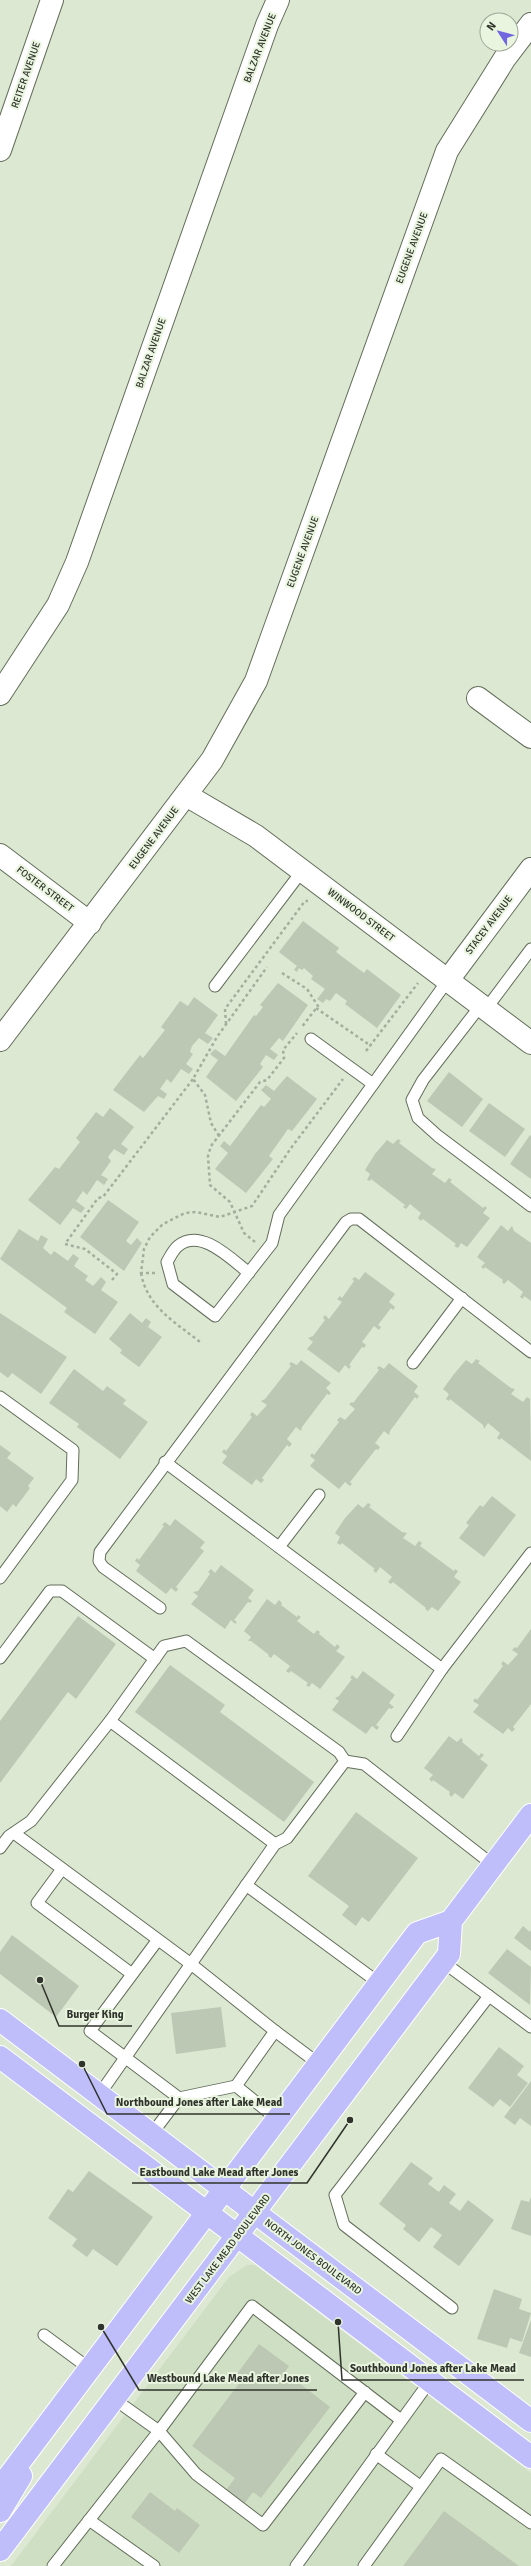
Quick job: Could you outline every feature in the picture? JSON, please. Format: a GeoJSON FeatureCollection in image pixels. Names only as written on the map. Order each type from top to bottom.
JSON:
{"type":"FeatureCollection","features":[{"type":"Feature","properties":{"kind":"main road"},"geometry":{"type":"LineString","coordinates":[[0,2488],[417,1933],[451,1921],[531,1815]]}},
{"type":"Feature","properties":{"kind":"main road","name":"WEST LAKE MEAD BOULEVARD"},"geometry":{"type":"LineString","coordinates":[[0,2550],[449,1954],[451,1921]]}},
{"type":"Feature","properties":{"kind":"main road","name":"NORTH JONES BOULEVARD"},"geometry":{"type":"LineString","coordinates":[[0,2020],[531,2421]]}},
{"type":"Feature","properties":{"kind":"main road"},"geometry":{"type":"LineString","coordinates":[[0,2057],[531,2457]]}},
{"type":"Feature","properties":{"kind":"main road"},"geometry":{"type":"LineString","coordinates":[[0,2511],[19,2482],[30,2448]]}},
{"type":"Feature","properties":{"kind":"street","name":"REITER AVENUE"},"geometry":{"type":"LineString","coordinates":[[0,150],[52,0]]}},
{"type":"Feature","properties":{"kind":"street","name":"BALZAR AVENUE"},"geometry":{"type":"LineString","coordinates":[[0,694],[58,605],[77,562],[264,32],[278,0]]}},
{"type":"Feature","properties":{"kind":"street","name":"EUGENE AVENUE"},"geometry":{"type":"LineString","coordinates":[[0,1040],[212,760],[256,681],[447,151],[505,58],[531,24]]}},
{"type":"Feature","properties":{"kind":"street"},"geometry":{"type":"LineString","coordinates":[[478,698],[531,738]]}},
{"type":"Feature","properties":{"kind":"street","name":"WINWOOD STREET"},"geometry":{"type":"LineString","coordinates":[[186,795],[256,836],[302,870],[442,988],[483,1007],[531,1043]]}},
{"type":"Feature","properties":{"kind":"street","name":"FOSTER STREET"},"geometry":{"type":"LineString","coordinates":[[0,855],[90,923]]}},
{"type":"Feature","properties":{"kind":"street","name":"STACEY AVENUE"},"geometry":{"type":"LineString","coordinates":[[442,988],[531,869]]}},
{"type":"Feature","properties":{"kind":"lane"},"geometry":{"type":"LineString","coordinates":[[215,986],[302,870]]}},
{"type":"Feature","properties":{"kind":"lane"},"geometry":{"type":"LineString","coordinates":[[531,949],[423,1080],[412,1100],[418,1118],[438,1136],[531,1206]]}},
{"type":"Feature","properties":{"kind":"lane"},"geometry":{"type":"LineString","coordinates":[[249,1273],[210,1244],[194,1240],[178,1246],[167,1262],[173,1284],[214,1316],[249,1273],[272,1243],[279,1215],[442,988]]}},
{"type":"Feature","properties":{"kind":"lane"},"geometry":{"type":"LineString","coordinates":[[311,1038],[373,1084]]}},
{"type":"Feature","properties":{"kind":"lane"},"geometry":{"type":"LineString","coordinates":[[160,1608],[103,1567],[99,1561],[100,1552],[165,1462],[346,1222],[351,1219],[359,1219],[531,1352]]}},
{"type":"Feature","properties":{"kind":"lane"},"geometry":{"type":"LineString","coordinates":[[412,1363],[462,1298]]}},
{"type":"Feature","properties":{"kind":"lane"},"geometry":{"type":"LineString","coordinates":[[0,1397],[73,1450],[72,1480],[0,1578]]}},
{"type":"Feature","properties":{"kind":"lane"},"geometry":{"type":"LineString","coordinates":[[165,1462],[442,1669]]}},
{"type":"Feature","properties":{"kind":"lane"},"geometry":{"type":"LineString","coordinates":[[279,1547],[319,1495]]}},
{"type":"Feature","properties":{"kind":"lane"},"geometry":{"type":"LineString","coordinates":[[397,1736],[442,1669],[530,1558]]}},
{"type":"Feature","properties":{"kind":"lane"},"geometry":{"type":"LineString","coordinates":[[0,1658],[50,1591],[62,1591],[155,1659]]}},
{"type":"Feature","properties":{"kind":"lane"},"geometry":{"type":"LineString","coordinates":[[0,1848],[14,1832],[31,1821],[110,1721],[164,1646],[186,1641],[339,1752],[345,1761],[364,1764],[493,1865]]}},
{"type":"Feature","properties":{"kind":"lane"},"geometry":{"type":"LineString","coordinates":[[110,1721],[275,1844]]}},
{"type":"Feature","properties":{"kind":"lane"},"geometry":{"type":"LineString","coordinates":[[99,2095],[275,1844],[287,1838],[345,1761]]}},
{"type":"Feature","properties":{"kind":"lane"},"geometry":{"type":"LineString","coordinates":[[14,1832],[158,1941],[191,1964],[319,2064]]}},
{"type":"Feature","properties":{"kind":"lane"},"geometry":{"type":"LineString","coordinates":[[62,1869],[37,1903],[132,1974]]}},
{"type":"Feature","properties":{"kind":"lane"},"geometry":{"type":"LineString","coordinates":[[246,1885],[379,1983]]}},
{"type":"Feature","properties":{"kind":"lane"},"geometry":{"type":"LineString","coordinates":[[158,1941],[90,2031],[179,2098]]}},
{"type":"Feature","properties":{"kind":"lane"},"geometry":{"type":"LineString","coordinates":[[443,1962],[531,2027]]}},
{"type":"Feature","properties":{"kind":"lane"},"geometry":{"type":"LineString","coordinates":[[452,2308],[344,2224],[335,2195],[489,1996]]}},
{"type":"Feature","properties":{"kind":"lane"},"geometry":{"type":"LineString","coordinates":[[151,2135],[179,2098],[236,2086],[275,2031]]}},
{"type":"Feature","properties":{"kind":"lane"},"geometry":{"type":"LineString","coordinates":[[236,2086],[277,2119]]}},
{"type":"Feature","properties":{"kind":"lane"},"geometry":{"type":"LineString","coordinates":[[58,2564],[89,2520],[159,2431],[252,2306],[401,2420]]}},
{"type":"Feature","properties":{"kind":"lane"},"geometry":{"type":"LineString","coordinates":[[44,2335],[90,2369]]}},
{"type":"Feature","properties":{"kind":"lane"},"geometry":{"type":"LineString","coordinates":[[296,2566],[430,2381]]}},
{"type":"Feature","properties":{"kind":"lane"},"geometry":{"type":"LineString","coordinates":[[114,2400],[159,2431],[196,2474],[263,2525],[365,2392]]}},
{"type":"Feature","properties":{"kind":"lane"},"geometry":{"type":"LineString","coordinates":[[376,2454],[420,2486]]}},
{"type":"Feature","properties":{"kind":"lane"},"geometry":{"type":"LineString","coordinates":[[364,2566],[420,2486],[441,2459],[531,2523]]}},
{"type":"Feature","properties":{"kind":"lane"},"geometry":{"type":"LineString","coordinates":[[89,2520],[154,2566]]}},
{"type":"Feature","properties":{"kind":"path"},"geometry":{"type":"LineString","coordinates":[[226,1024],[225,1009],[229,1003],[305,901],[313,905]]}},
{"type":"Feature","properties":{"kind":"path"},"geometry":{"type":"LineString","coordinates":[[112,1280],[117,1274],[85,1250],[65,1244],[98,1198],[103,1197],[193,1079],[197,1069],[226,1024],[267,967]]}},
{"type":"Feature","properties":{"kind":"path"},"geometry":{"type":"LineString","coordinates":[[267,1250],[244,1233],[237,1213],[230,1202],[210,1185],[208,1178],[208,1156],[211,1146],[260,1082],[267,1080],[284,1058],[283,1050],[318,1006],[307,989],[282,973]]}},
{"type":"Feature","properties":{"kind":"path"},"geometry":{"type":"LineString","coordinates":[[411,979],[418,983],[442,988]]}},
{"type":"Feature","properties":{"kind":"path"},"geometry":{"type":"LineString","coordinates":[[366,1051],[418,983]]}},
{"type":"Feature","properties":{"kind":"path"},"geometry":{"type":"LineString","coordinates":[[316,1008],[371,1046]]}},
{"type":"Feature","properties":{"kind":"path"},"geometry":{"type":"LineString","coordinates":[[237,1213],[252,1206],[291,1148],[352,1068]]}},
{"type":"Feature","properties":{"kind":"path"},"geometry":{"type":"LineString","coordinates":[[193,1079],[205,1095],[211,1124],[219,1136]]}},
{"type":"Feature","properties":{"kind":"path"},"geometry":{"type":"LineString","coordinates":[[141,1273],[144,1288],[158,1309],[200,1342]]}},
{"type":"Feature","properties":{"kind":"shaded area"},"geometry":{"type":"Polygon","coordinates":[[[247,2265],[255,2265],[531,2473],[531,2566],[11,2566],[229,2277],[247,2265]]]}},
{"type":"Feature","properties":{"kind":"building"},"geometry":{"type":"Polygon","coordinates":[[[303,921],[339,948],[336,952],[364,973],[367,969],[401,995],[377,1028],[345,1004],[347,1001],[336,993],[330,1001],[326,999],[323,1003],[317,999],[325,989],[311,979],[313,976],[304,968],[302,970],[299,968],[297,972],[294,970],[297,966],[279,952],[303,921]]]}},
{"type":"Feature","properties":{"kind":"building"},"geometry":{"type":"Polygon","coordinates":[[[278,983],[308,1005],[283,1041],[279,1038],[270,1049],[278,1055],[274,1060],[266,1055],[260,1064],[263,1067],[236,1101],[206,1077],[218,1060],[210,1054],[215,1049],[225,1056],[254,1015],[256,1016],[263,1007],[260,1005],[278,983]]]}},
{"type":"Feature","properties":{"kind":"building"},"geometry":{"type":"Polygon","coordinates":[[[194,997],[218,1015],[205,1033],[213,1038],[208,1044],[199,1038],[192,1046],[190,1052],[193,1054],[186,1064],[193,1069],[189,1074],[181,1069],[171,1083],[167,1079],[160,1089],[167,1094],[164,1099],[158,1096],[144,1112],[113,1090],[140,1055],[143,1058],[165,1030],[161,1027],[180,1001],[188,1006],[194,997]]]}},
{"type":"Feature","properties":{"kind":"building"},"geometry":{"type":"Polygon","coordinates":[[[449,1072],[483,1099],[462,1127],[427,1101],[449,1072]]]}},
{"type":"Feature","properties":{"kind":"building"},"geometry":{"type":"Polygon","coordinates":[[[287,1076],[317,1099],[292,1131],[288,1129],[269,1156],[273,1159],[246,1193],[215,1169],[228,1153],[220,1146],[224,1141],[230,1146],[261,1105],[264,1107],[271,1099],[261,1090],[266,1085],[274,1091],[287,1076]]]}},
{"type":"Feature","properties":{"kind":"building"},"geometry":{"type":"Polygon","coordinates":[[[489,1103],[525,1129],[505,1157],[469,1131],[489,1103]]]}},
{"type":"Feature","properties":{"kind":"building"},"geometry":{"type":"Polygon","coordinates":[[[110,1108],[134,1127],[121,1144],[128,1149],[124,1155],[114,1149],[108,1157],[111,1161],[101,1175],[108,1179],[104,1185],[97,1180],[87,1195],[83,1191],[76,1201],[85,1208],[81,1213],[73,1208],[60,1225],[28,1200],[55,1167],[59,1169],[80,1142],[76,1138],[96,1112],[103,1117],[110,1108]]]}},
{"type":"Feature","properties":{"kind":"building"},"geometry":{"type":"Polygon","coordinates":[[[530,1135],[531,1136],[531,1179],[510,1164],[530,1135]]]}},
{"type":"Feature","properties":{"kind":"building"},"geometry":{"type":"Polygon","coordinates":[[[398,1139],[401,1141],[399,1143],[432,1168],[436,1169],[432,1174],[445,1183],[449,1178],[452,1180],[450,1182],[483,1208],[485,1206],[487,1208],[483,1213],[490,1218],[467,1247],[461,1243],[458,1248],[454,1246],[456,1244],[423,1219],[421,1221],[418,1218],[421,1213],[410,1204],[406,1209],[403,1207],[405,1205],[371,1179],[370,1181],[367,1180],[370,1174],[365,1170],[375,1154],[387,1140],[393,1144],[398,1139]]]}},
{"type":"Feature","properties":{"kind":"building"},"geometry":{"type":"Polygon","coordinates":[[[108,1200],[139,1222],[126,1241],[131,1245],[137,1238],[142,1243],[124,1271],[80,1237],[108,1200]]]}},
{"type":"Feature","properties":{"kind":"building"},"geometry":{"type":"Polygon","coordinates":[[[501,1225],[508,1231],[512,1226],[514,1231],[531,1243],[531,1301],[524,1296],[523,1299],[520,1297],[523,1292],[508,1280],[504,1284],[502,1282],[503,1280],[485,1267],[484,1269],[481,1267],[485,1263],[477,1257],[501,1225]]]}},
{"type":"Feature","properties":{"kind":"building"},"geometry":{"type":"Polygon","coordinates":[[[19,1229],[38,1241],[41,1235],[48,1239],[43,1248],[51,1255],[54,1251],[68,1261],[73,1254],[79,1258],[74,1266],[88,1276],[85,1280],[93,1286],[101,1277],[106,1282],[101,1290],[118,1302],[95,1334],[64,1312],[67,1308],[0,1259],[19,1229]]]}},
{"type":"Feature","properties":{"kind":"building"},"geometry":{"type":"Polygon","coordinates":[[[365,1272],[395,1294],[389,1302],[395,1307],[393,1310],[391,1308],[378,1325],[381,1327],[379,1330],[374,1326],[362,1342],[366,1345],[364,1348],[362,1347],[349,1365],[351,1366],[349,1369],[345,1365],[339,1373],[307,1349],[313,1342],[308,1338],[313,1336],[325,1320],[323,1318],[325,1315],[329,1319],[342,1302],[337,1299],[340,1296],[342,1298],[354,1281],[352,1279],[355,1277],[359,1280],[365,1272]]]}},
{"type":"Feature","properties":{"kind":"building"},"geometry":{"type":"Polygon","coordinates":[[[0,1313],[67,1357],[41,1394],[12,1373],[8,1378],[0,1372],[0,1313]]]}},
{"type":"Feature","properties":{"kind":"building"},"geometry":{"type":"Polygon","coordinates":[[[130,1313],[142,1323],[146,1318],[151,1322],[148,1327],[162,1337],[139,1367],[120,1353],[122,1350],[109,1339],[130,1313]]]}},
{"type":"Feature","properties":{"kind":"building"},"geometry":{"type":"Polygon","coordinates":[[[476,1359],[480,1361],[478,1363],[511,1388],[515,1389],[511,1394],[523,1402],[527,1397],[530,1399],[531,1461],[501,1438],[500,1440],[497,1438],[500,1433],[488,1423],[484,1429],[483,1425],[450,1399],[449,1401],[446,1399],[449,1394],[443,1389],[454,1374],[466,1360],[472,1364],[476,1359]]]}},
{"type":"Feature","properties":{"kind":"building"},"geometry":{"type":"Polygon","coordinates":[[[301,1360],[331,1383],[326,1388],[331,1393],[329,1395],[327,1394],[302,1427],[301,1431],[296,1427],[287,1439],[292,1444],[289,1447],[287,1445],[262,1478],[264,1480],[261,1483],[256,1479],[252,1485],[222,1463],[227,1456],[222,1452],[224,1449],[226,1451],[252,1417],[250,1415],[252,1412],[257,1416],[267,1405],[261,1401],[265,1399],[291,1366],[289,1364],[291,1362],[297,1365],[301,1360]]]}},
{"type":"Feature","properties":{"kind":"building"},"geometry":{"type":"Polygon","coordinates":[[[389,1363],[418,1386],[414,1392],[419,1396],[417,1399],[415,1397],[390,1431],[389,1435],[384,1431],[375,1443],[380,1447],[378,1450],[376,1449],[350,1482],[352,1484],[350,1486],[345,1482],[339,1489],[310,1466],[315,1460],[310,1456],[312,1453],[314,1455],[339,1422],[337,1420],[340,1417],[345,1420],[355,1409],[349,1404],[352,1402],[353,1403],[379,1370],[377,1368],[379,1366],[384,1369],[389,1363]]]}},
{"type":"Feature","properties":{"kind":"building"},"geometry":{"type":"Polygon","coordinates":[[[74,1369],[103,1391],[107,1386],[126,1400],[123,1404],[148,1422],[120,1459],[77,1427],[79,1424],[49,1403],[74,1369]]]}},
{"type":"Feature","properties":{"kind":"building"},"geometry":{"type":"Polygon","coordinates":[[[0,1445],[11,1453],[7,1458],[34,1478],[28,1486],[30,1488],[16,1507],[13,1504],[7,1512],[0,1506],[0,1445]]]}},
{"type":"Feature","properties":{"kind":"building"},"geometry":{"type":"Polygon","coordinates":[[[492,1496],[516,1515],[484,1557],[459,1538],[469,1525],[466,1523],[480,1505],[483,1507],[492,1496]]]}},
{"type":"Feature","properties":{"kind":"building"},"geometry":{"type":"Polygon","coordinates":[[[368,1503],[371,1505],[369,1507],[402,1532],[407,1533],[403,1538],[415,1546],[419,1541],[422,1543],[420,1546],[454,1571],[455,1569],[458,1571],[454,1577],[461,1582],[438,1611],[432,1607],[428,1611],[425,1609],[426,1608],[393,1582],[391,1584],[388,1582],[392,1577],[380,1567],[376,1573],[373,1570],[375,1569],[342,1543],[340,1545],[337,1543],[340,1537],[335,1533],[345,1518],[358,1504],[363,1508],[368,1503]]]}},
{"type":"Feature","properties":{"kind":"building"},"geometry":{"type":"Polygon","coordinates":[[[175,1519],[205,1542],[200,1548],[204,1551],[176,1587],[178,1589],[176,1592],[171,1588],[166,1594],[136,1571],[140,1565],[135,1561],[137,1558],[139,1560],[164,1526],[162,1525],[165,1522],[170,1526],[175,1519]]]}},
{"type":"Feature","properties":{"kind":"building"},"geometry":{"type":"Polygon","coordinates":[[[221,1565],[254,1590],[248,1598],[252,1601],[250,1603],[248,1602],[234,1620],[237,1622],[235,1624],[231,1620],[225,1629],[191,1604],[198,1596],[193,1592],[198,1591],[210,1574],[208,1572],[211,1569],[215,1573],[221,1565]]]}},
{"type":"Feature","properties":{"kind":"building"},"geometry":{"type":"Polygon","coordinates":[[[267,1599],[275,1605],[279,1600],[282,1603],[281,1605],[297,1617],[298,1615],[301,1617],[297,1621],[314,1634],[317,1630],[320,1632],[319,1634],[335,1647],[337,1644],[340,1647],[336,1651],[345,1657],[320,1689],[312,1683],[309,1687],[306,1685],[308,1683],[291,1671],[289,1673],[286,1671],[290,1666],[274,1654],[271,1658],[251,1641],[248,1641],[251,1637],[244,1631],[267,1599]]]}},
{"type":"Feature","properties":{"kind":"building"},"geometry":{"type":"Polygon","coordinates":[[[78,1616],[116,1644],[76,1699],[68,1692],[0,1783],[0,1721],[78,1616]]]}},
{"type":"Feature","properties":{"kind":"building"},"geometry":{"type":"Polygon","coordinates":[[[531,1629],[531,1704],[513,1727],[515,1729],[512,1732],[508,1728],[503,1734],[473,1712],[479,1705],[473,1701],[475,1698],[477,1700],[503,1666],[501,1664],[503,1661],[508,1665],[518,1654],[512,1650],[515,1647],[517,1648],[531,1629]]]}},
{"type":"Feature","properties":{"kind":"building"},"geometry":{"type":"Polygon","coordinates":[[[170,1665],[225,1705],[220,1712],[314,1782],[284,1822],[135,1712],[170,1665]]]}},
{"type":"Feature","properties":{"kind":"building"},"geometry":{"type":"Polygon","coordinates":[[[363,1671],[395,1695],[389,1703],[394,1707],[391,1709],[389,1708],[376,1725],[379,1727],[377,1730],[372,1726],[366,1734],[332,1710],[339,1701],[335,1698],[339,1696],[352,1679],[350,1678],[352,1675],[357,1679],[363,1671]]]}},
{"type":"Feature","properties":{"kind":"building"},"geometry":{"type":"Polygon","coordinates":[[[449,1736],[457,1742],[461,1738],[463,1740],[462,1742],[479,1756],[481,1753],[484,1755],[480,1759],[488,1765],[463,1799],[455,1793],[451,1797],[449,1794],[450,1792],[433,1780],[432,1782],[429,1779],[433,1775],[424,1768],[449,1736]]]}},
{"type":"Feature","properties":{"kind":"building"},"geometry":{"type":"Polygon","coordinates":[[[356,1812],[418,1858],[369,1922],[362,1917],[356,1926],[342,1915],[349,1906],[308,1876],[356,1812]]]}},
{"type":"Feature","properties":{"kind":"building"},"geometry":{"type":"Polygon","coordinates":[[[523,1926],[530,1932],[531,1930],[531,1951],[514,1938],[523,1926]]]}},
{"type":"Feature","properties":{"kind":"building"},"geometry":{"type":"Polygon","coordinates":[[[12,1935],[79,1986],[56,2017],[0,1974],[0,1952],[12,1935]]]}},
{"type":"Feature","properties":{"kind":"building"},"geometry":{"type":"Polygon","coordinates":[[[507,1949],[531,1967],[530,2005],[488,1973],[507,1949]]]}},
{"type":"Feature","properties":{"kind":"building"},"geometry":{"type":"Polygon","coordinates":[[[221,2007],[226,2047],[176,2054],[171,2013],[221,2007]]]}},
{"type":"Feature","properties":{"kind":"building"},"geometry":{"type":"Polygon","coordinates":[[[499,2047],[524,2066],[517,2075],[528,2083],[510,2107],[500,2099],[493,2107],[468,2088],[499,2047]]]}},
{"type":"Feature","properties":{"kind":"building"},"geometry":{"type":"Polygon","coordinates":[[[531,2081],[531,2126],[520,2118],[515,2125],[504,2117],[531,2081]]]}},
{"type":"Feature","properties":{"kind":"building"},"geometry":{"type":"Polygon","coordinates":[[[411,2162],[433,2178],[428,2184],[439,2192],[444,2185],[456,2194],[449,2203],[460,2211],[468,2200],[494,2220],[459,2266],[433,2247],[442,2235],[431,2227],[419,2242],[403,2229],[406,2225],[379,2204],[411,2162]]]}},
{"type":"Feature","properties":{"kind":"building"},"geometry":{"type":"Polygon","coordinates":[[[89,2171],[153,2217],[117,2266],[93,2249],[87,2257],[72,2246],[77,2239],[48,2218],[68,2189],[73,2192],[89,2171]]]}},
{"type":"Feature","properties":{"kind":"building"},"geometry":{"type":"Polygon","coordinates":[[[531,2197],[531,2236],[511,2229],[521,2200],[529,2202],[531,2197]]]}},
{"type":"Feature","properties":{"kind":"building"},"geometry":{"type":"Polygon","coordinates":[[[494,2289],[522,2299],[519,2309],[531,2313],[522,2342],[510,2338],[507,2348],[477,2339],[494,2289]]]}},
{"type":"Feature","properties":{"kind":"building"},"geometry":{"type":"Polygon","coordinates":[[[531,2320],[531,2357],[519,2353],[531,2320]]]}},
{"type":"Feature","properties":{"kind":"building"},"geometry":{"type":"Polygon","coordinates":[[[259,2344],[289,2366],[285,2372],[330,2407],[261,2498],[253,2492],[242,2507],[224,2493],[235,2478],[192,2446],[243,2378],[237,2374],[259,2344]]]}},
{"type":"Feature","properties":{"kind":"building"},"geometry":{"type":"Polygon","coordinates":[[[150,2492],[175,2511],[177,2508],[200,2525],[179,2553],[131,2517],[150,2492]]]}},
{"type":"Feature","properties":{"kind":"building"},"geometry":{"type":"Polygon","coordinates":[[[444,2511],[519,2566],[403,2566],[444,2511]]]}},
{"type":"Feature","properties":{"kind":"place","name":"Burger King"},"geometry":{"type":"Point","coordinates":[40,1980]}},
{"type":"Feature","properties":{"kind":"place","name":"Northbound Jones after Lake Mead"},"geometry":{"type":"Point","coordinates":[82,2064]}},
{"type":"Feature","properties":{"kind":"place","name":"Eastbound Lake Mead after Jones"},"geometry":{"type":"Point","coordinates":[350,2120]}},
{"type":"Feature","properties":{"kind":"place","name":"Southbound Jones after Lake Mead"},"geometry":{"type":"Point","coordinates":[338,2322]}},
{"type":"Feature","properties":{"kind":"place","name":"Westbound Lake Mead after Jones"},"geometry":{"type":"Point","coordinates":[101,2327]}}]}
